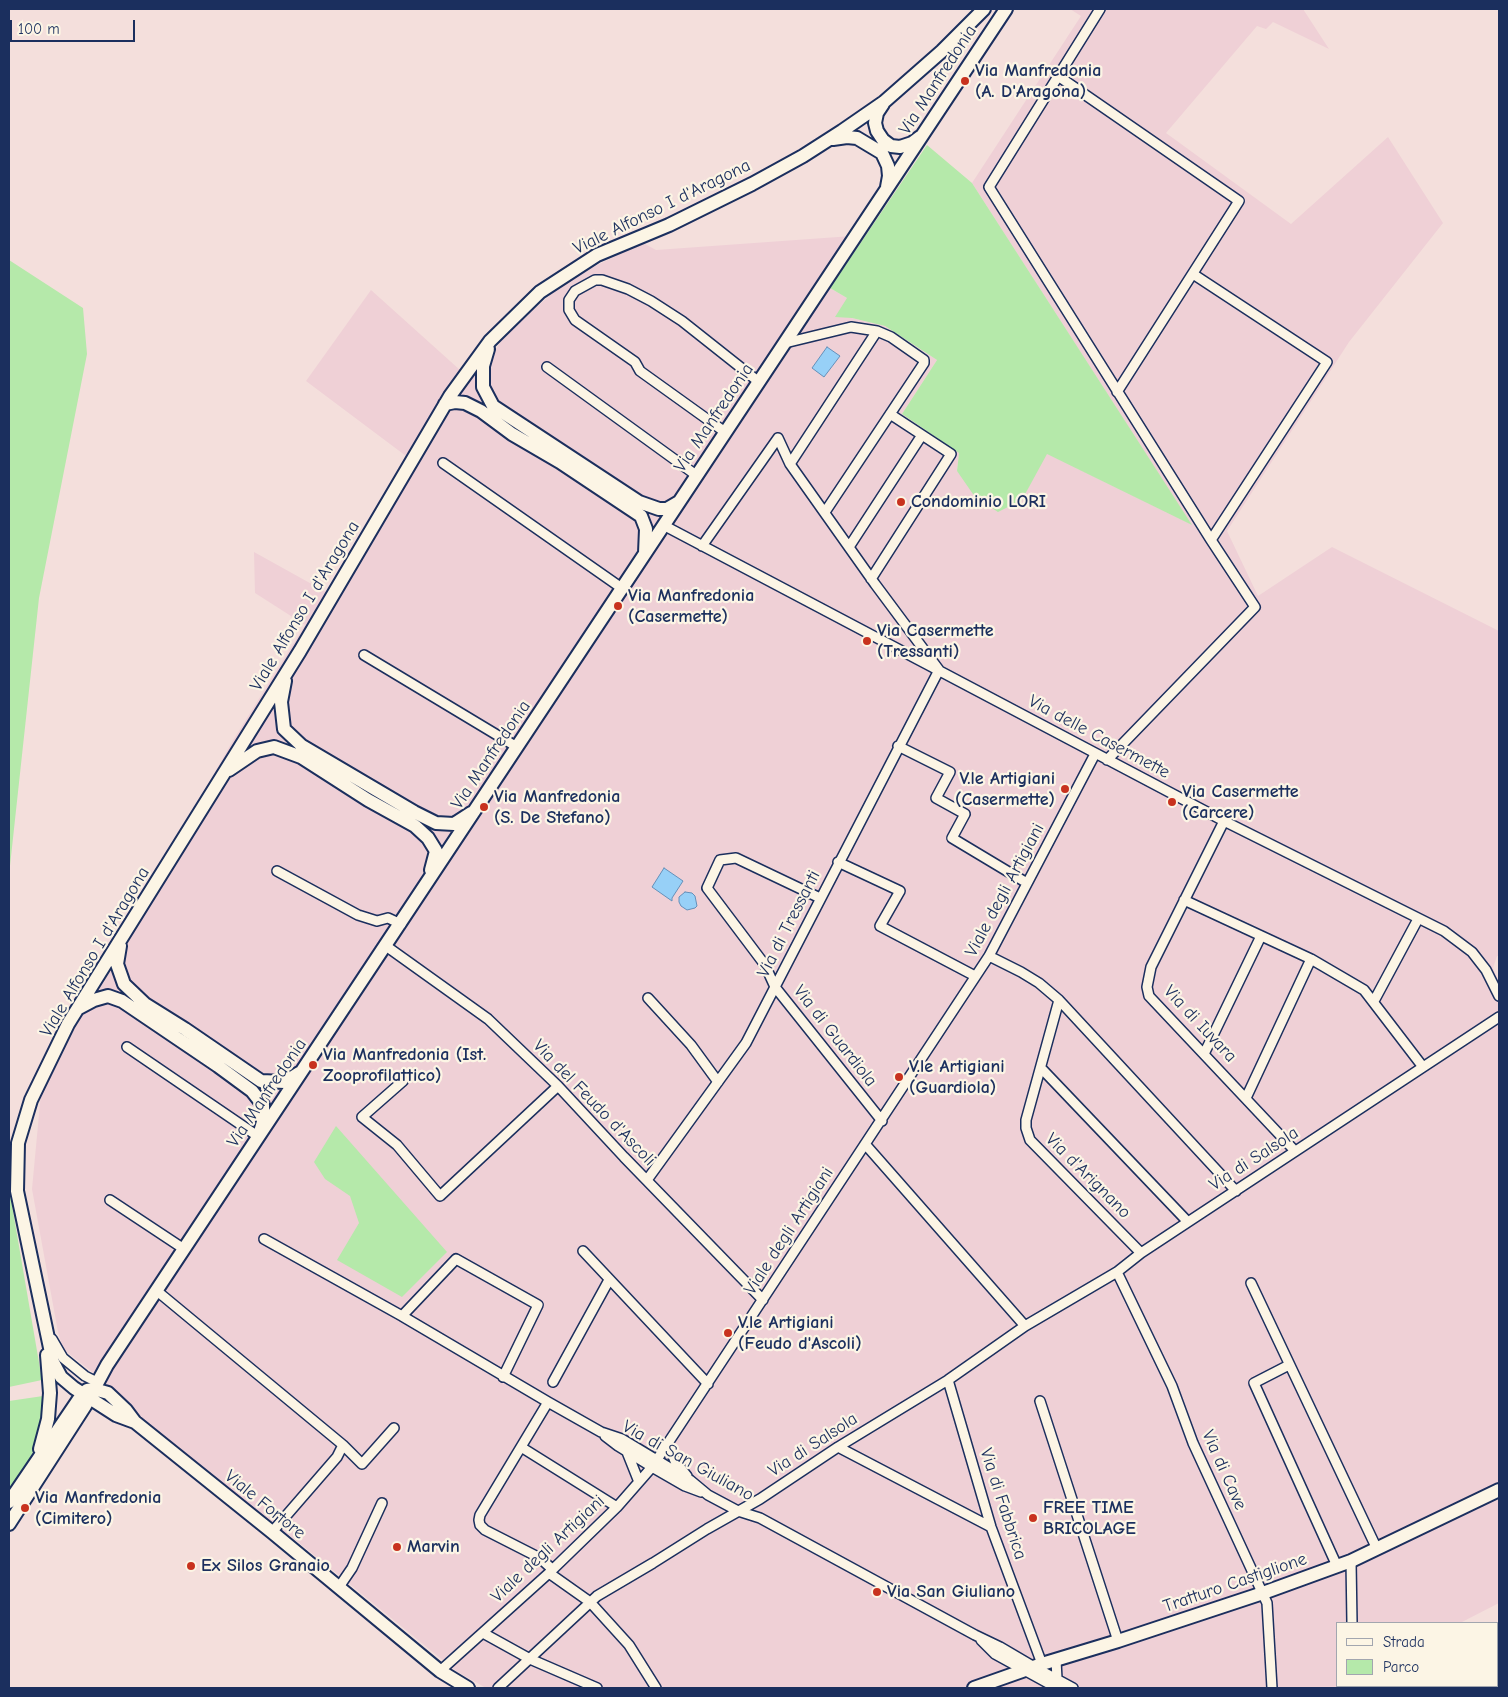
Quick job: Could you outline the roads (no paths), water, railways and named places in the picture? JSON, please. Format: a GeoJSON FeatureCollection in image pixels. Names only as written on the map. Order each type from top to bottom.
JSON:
{"type":"FeatureCollection","features":[{"type":"Feature","properties":{"kind":"main road","name":"Via Manfredonia"},"geometry":{"type":"LineString","coordinates":[[884,102],[956,39],[984,9]]}},
{"type":"Feature","properties":{"kind":"main road","name":"Via Manfredonia"},"geometry":{"type":"LineString","coordinates":[[9,1502],[33,1465],[91,1390],[1006,9]]}},
{"type":"Feature","properties":{"kind":"main road"},"geometry":{"type":"LineString","coordinates":[[884,102],[878,111],[875,123],[878,134],[885,142],[897,147],[906,146],[926,132]]}},
{"type":"Feature","properties":{"kind":"main road","name":"Viale Alfonso I d'Aragona"},"geometry":{"type":"LineString","coordinates":[[91,1390],[61,1377],[53,1362],[43,1318],[17,1191],[18,1143],[31,1100],[68,1024],[286,673],[445,404],[490,341],[540,292],[598,255],[668,225],[752,184],[827,141],[884,102]]}},
{"type":"Feature","properties":{"kind":"main road"},"geometry":{"type":"LineString","coordinates":[[827,141],[856,138],[882,153],[889,172],[884,194]]}},
{"type":"Feature","properties":{"kind":"main road"},"geometry":{"type":"LineString","coordinates":[[490,341],[483,366],[483,387],[493,406],[639,502],[659,509],[667,509],[680,502]]}},
{"type":"Feature","properties":{"kind":"main road"},"geometry":{"type":"LineString","coordinates":[[445,404],[465,403],[480,411],[512,434],[560,462],[641,516],[646,529],[644,556]]}},
{"type":"Feature","properties":{"kind":"main road"},"geometry":{"type":"LineString","coordinates":[[286,673],[281,702],[284,728],[302,746],[436,823],[454,824],[476,810]]}},
{"type":"Feature","properties":{"kind":"main road"},"geometry":{"type":"LineString","coordinates":[[224,774],[257,751],[274,747],[300,757],[368,800],[415,826],[428,838],[436,851],[426,884]]}},
{"type":"Feature","properties":{"kind":"main road"},"geometry":{"type":"LineString","coordinates":[[121,941],[117,964],[124,984],[145,1004],[186,1029],[261,1081],[285,1082],[304,1070]]}},
{"type":"Feature","properties":{"kind":"main road"},"geometry":{"type":"LineString","coordinates":[[79,1008],[94,1000],[108,996],[122,1001],[218,1066],[252,1091],[263,1105],[263,1122],[259,1137]]}},
{"type":"Feature","properties":{"kind":"main road","name":"Viale Alfonso I d'Aragona"},"geometry":{"type":"LineString","coordinates":[[33,1465],[41,1446],[48,1419],[50,1393],[43,1318]]}},
{"type":"Feature","properties":{"kind":"main road"},"geometry":{"type":"LineString","coordinates":[[107,1365],[104,1383],[108,1393]]}},
{"type":"Feature","properties":{"kind":"main road","name":"Via Manfredonia"},"geometry":{"type":"LineString","coordinates":[[9,1524],[85,1406],[91,1390]]}},
{"type":"Feature","properties":{"kind":"main road","name":"Viale Fortore"},"geometry":{"type":"LineString","coordinates":[[91,1390],[108,1393],[126,1410],[135,1422],[440,1671],[468,1688]]}},
{"type":"Feature","properties":{"kind":"main road","name":"Viale Fortore"},"geometry":{"type":"LineString","coordinates":[[91,1390],[116,1415],[135,1422]]}},
{"type":"Feature","properties":{"kind":"main road","name":"Tratturo Castiglione"},"geometry":{"type":"LineString","coordinates":[[974,1688],[1033,1667],[1263,1593],[1337,1566],[1499,1490]]}},
{"type":"Feature","properties":{"kind":"street"},"geometry":{"type":"LineString","coordinates":[[1098,9],[989,187],[1117,392],[1255,607],[1108,760]]}},
{"type":"Feature","properties":{"kind":"street"},"geometry":{"type":"LineString","coordinates":[[1058,76],[1240,202],[1117,392]]}},
{"type":"Feature","properties":{"kind":"street"},"geometry":{"type":"LineString","coordinates":[[1193,274],[1327,362],[1211,540]]}},
{"type":"Feature","properties":{"kind":"street"},"geometry":{"type":"LineString","coordinates":[[725,432],[640,371],[635,362],[575,320],[569,310],[569,300],[575,291],[595,280],[602,280],[628,289],[682,321],[759,382]]}},
{"type":"Feature","properties":{"kind":"street"},"geometry":{"type":"LineString","coordinates":[[784,344],[851,327],[877,331],[890,337],[924,360],[924,363],[825,512]]}},
{"type":"Feature","properties":{"kind":"street"},"geometry":{"type":"LineString","coordinates":[[790,464],[877,331]]}},
{"type":"Feature","properties":{"kind":"street"},"geometry":{"type":"LineString","coordinates":[[547,367],[696,475]]}},
{"type":"Feature","properties":{"kind":"street"},"geometry":{"type":"LineString","coordinates":[[871,579],[951,454],[890,414]]}},
{"type":"Feature","properties":{"kind":"street"},"geometry":{"type":"LineString","coordinates":[[849,547],[922,435]]}},
{"type":"Feature","properties":{"kind":"street"},"geometry":{"type":"LineString","coordinates":[[702,546],[778,438],[790,464],[871,579],[939,670]]}},
{"type":"Feature","properties":{"kind":"street"},"geometry":{"type":"LineString","coordinates":[[443,464],[622,589]]}},
{"type":"Feature","properties":{"kind":"street","name":"Via delle Casermette"},"geometry":{"type":"LineString","coordinates":[[664,526],[1224,821],[1364,889],[1444,931],[1472,952],[1486,970],[1499,996]]}},
{"type":"Feature","properties":{"kind":"street"},"geometry":{"type":"LineString","coordinates":[[364,655],[517,746]]}},
{"type":"Feature","properties":{"kind":"street","name":"Via di Tressanti"},"geometry":{"type":"LineString","coordinates":[[647,1180],[746,1043],[939,670]]}},
{"type":"Feature","properties":{"kind":"street"},"geometry":{"type":"LineString","coordinates":[[898,746],[950,772],[936,798],[965,814],[952,838],[1027,882]]}},
{"type":"Feature","properties":{"kind":"street","name":"Viale degli Artigiani"},"geometry":{"type":"LineString","coordinates":[[440,1671],[617,1507],[668,1444],[989,956],[1095,754]]}},
{"type":"Feature","properties":{"kind":"street","name":"Via di Iuvara"},"geometry":{"type":"LineString","coordinates":[[1224,821],[1151,967],[1147,987],[1149,996],[1295,1151]]}},
{"type":"Feature","properties":{"kind":"street","name":"Via di Guardiola"},"geometry":{"type":"LineString","coordinates":[[820,898],[736,858],[720,860],[707,888],[765,965],[775,987],[882,1121]]}},
{"type":"Feature","properties":{"kind":"street"},"geometry":{"type":"LineString","coordinates":[[838,862],[900,892],[880,926],[975,976]]}},
{"type":"Feature","properties":{"kind":"street"},"geometry":{"type":"LineString","coordinates":[[277,871],[358,915],[377,921],[388,918],[400,924]]}},
{"type":"Feature","properties":{"kind":"street"},"geometry":{"type":"LineString","coordinates":[[1184,900],[1311,960],[1364,990],[1423,1067]]}},
{"type":"Feature","properties":{"kind":"street"},"geometry":{"type":"LineString","coordinates":[[1374,1001],[1418,919]]}},
{"type":"Feature","properties":{"kind":"street"},"geometry":{"type":"LineString","coordinates":[[1204,1054],[1261,936]]}},
{"type":"Feature","properties":{"kind":"street","name":"Via del Feudo d'Ascoli"},"geometry":{"type":"LineString","coordinates":[[386,946],[484,1016],[558,1086],[763,1300]]}},
{"type":"Feature","properties":{"kind":"street"},"geometry":{"type":"LineString","coordinates":[[989,956],[1039,983],[1060,1000],[1236,1191]]}},
{"type":"Feature","properties":{"kind":"street"},"geometry":{"type":"LineString","coordinates":[[1246,1098],[1311,960]]}},
{"type":"Feature","properties":{"kind":"street"},"geometry":{"type":"LineString","coordinates":[[648,998],[691,1046],[718,1082]]}},
{"type":"Feature","properties":{"kind":"street","name":"Via d'Arignano"},"geometry":{"type":"LineString","coordinates":[[1060,1000],[1026,1120],[1026,1128],[1030,1140],[1141,1253]]}},
{"type":"Feature","properties":{"kind":"street","name":"Via di Salsola"},"geometry":{"type":"LineString","coordinates":[[498,1688],[597,1596],[760,1499],[838,1447],[948,1380],[1025,1326],[1117,1272],[1141,1253],[1499,1017]]}},
{"type":"Feature","properties":{"kind":"street"},"geometry":{"type":"LineString","coordinates":[[127,1047],[259,1137]]}},
{"type":"Feature","properties":{"kind":"street"},"geometry":{"type":"LineString","coordinates":[[1040,1068],[1188,1222]]}},
{"type":"Feature","properties":{"kind":"street"},"geometry":{"type":"LineString","coordinates":[[403,1081],[362,1117],[397,1145],[440,1196],[558,1086]]}},
{"type":"Feature","properties":{"kind":"street"},"geometry":{"type":"LineString","coordinates":[[865,1144],[1025,1326]]}},
{"type":"Feature","properties":{"kind":"street"},"geometry":{"type":"LineString","coordinates":[[110,1200],[184,1249]]}},
{"type":"Feature","properties":{"kind":"street","name":"Via di San Giuliano"},"geometry":{"type":"LineString","coordinates":[[264,1239],[402,1316],[503,1377],[601,1432],[622,1439],[654,1463],[690,1480],[708,1495],[738,1511],[760,1518],[1000,1647],[1057,1684],[1073,1688]]}},
{"type":"Feature","properties":{"kind":"street"},"geometry":{"type":"LineString","coordinates":[[583,1251],[708,1384]]}},
{"type":"Feature","properties":{"kind":"street"},"geometry":{"type":"LineString","coordinates":[[402,1316],[456,1259],[538,1305],[503,1377]]}},
{"type":"Feature","properties":{"kind":"street","name":"Via di Cave"},"geometry":{"type":"LineString","coordinates":[[1117,1272],[1172,1386],[1193,1443],[1267,1603],[1272,1688]]}},
{"type":"Feature","properties":{"kind":"street"},"geometry":{"type":"LineString","coordinates":[[554,1382],[609,1280]]}},
{"type":"Feature","properties":{"kind":"street"},"geometry":{"type":"LineString","coordinates":[[1251,1283],[1377,1548]]}},
{"type":"Feature","properties":{"kind":"street"},"geometry":{"type":"LineString","coordinates":[[157,1291],[343,1445],[362,1464],[394,1428]]}},
{"type":"Feature","properties":{"kind":"street","name":"Viale Alfonso I d'Aragona"},"geometry":{"type":"LineString","coordinates":[[43,1318],[55,1347],[63,1358],[85,1376],[91,1390]]}},
{"type":"Feature","properties":{"kind":"street"},"geometry":{"type":"LineString","coordinates":[[1289,1365],[1254,1383],[1337,1566]]}},
{"type":"Feature","properties":{"kind":"street","name":"Via di Fabbrica"},"geometry":{"type":"LineString","coordinates":[[948,1380],[1033,1667]]}},
{"type":"Feature","properties":{"kind":"street"},"geometry":{"type":"LineString","coordinates":[[1040,1401],[1118,1641]]}},
{"type":"Feature","properties":{"kind":"street"},"geometry":{"type":"LineString","coordinates":[[548,1402],[478,1520],[485,1530],[540,1558],[550,1571],[590,1602],[629,1645],[656,1688]]}},
{"type":"Feature","properties":{"kind":"street"},"geometry":{"type":"LineString","coordinates":[[601,1432],[627,1452],[654,1463],[685,1486],[708,1495]]}},
{"type":"Feature","properties":{"kind":"street"},"geometry":{"type":"LineString","coordinates":[[668,1444],[676,1461],[690,1480]]}},
{"type":"Feature","properties":{"kind":"street"},"geometry":{"type":"LineString","coordinates":[[272,1532],[337,1457],[343,1445]]}},
{"type":"Feature","properties":{"kind":"street"},"geometry":{"type":"LineString","coordinates":[[520,1447],[617,1507]]}},
{"type":"Feature","properties":{"kind":"street"},"geometry":{"type":"LineString","coordinates":[[838,1447],[991,1526]]}},
{"type":"Feature","properties":{"kind":"street"},"geometry":{"type":"LineString","coordinates":[[627,1452],[639,1482]]}},
{"type":"Feature","properties":{"kind":"street"},"geometry":{"type":"LineString","coordinates":[[339,1587],[352,1568],[382,1502]]}},
{"type":"Feature","properties":{"kind":"street"},"geometry":{"type":"LineString","coordinates":[[1350,1561],[1352,1622]]}},
{"type":"Feature","properties":{"kind":"street"},"geometry":{"type":"LineString","coordinates":[[483,1633],[530,1660],[597,1688]]}},
{"type":"Feature","properties":{"kind":"street"},"geometry":{"type":"LineString","coordinates":[[975,1635],[999,1656],[1033,1667]]}},
{"type":"Feature","properties":{"kind":"street"},"geometry":{"type":"LineString","coordinates":[[999,1656],[1006,1677]]}},
{"type":"Feature","properties":{"kind":"street"},"geometry":{"type":"LineString","coordinates":[[1056,1660],[1057,1684]]}},
{"type":"Feature","properties":{"kind":"water"},"geometry":{"type":"Polygon","coordinates":[[[827,347],[840,356],[824,377],[812,368],[827,347]]]}},
{"type":"Feature","properties":{"kind":"water"},"geometry":{"type":"Polygon","coordinates":[[[664,868],[683,881],[672,901],[652,887],[664,868]]]}},
{"type":"Feature","properties":{"kind":"water"},"geometry":{"type":"Polygon","coordinates":[[[685,892],[692,893],[695,896],[697,906],[695,908],[687,910],[681,906],[679,897],[685,892]]]}},
{"type":"Feature","properties":{"kind":"place","name":"Via Manfredonia (A. D'Aragona)"},"geometry":{"type":"Point","coordinates":[965,81]}},
{"type":"Feature","properties":{"kind":"place","name":"Condominio LORI"},"geometry":{"type":"Point","coordinates":[901,502]}},
{"type":"Feature","properties":{"kind":"place","name":"Via Manfredonia (Casermette)"},"geometry":{"type":"Point","coordinates":[618,606]}},
{"type":"Feature","properties":{"kind":"place","name":"Via Casermette (Tressanti)"},"geometry":{"type":"Point","coordinates":[867,641]}},
{"type":"Feature","properties":{"kind":"place","name":"V.le Artigiani (Casermette)"},"geometry":{"type":"Point","coordinates":[1065,789]}},
{"type":"Feature","properties":{"kind":"place","name":"Via Casermette (Carcere)"},"geometry":{"type":"Point","coordinates":[1172,802]}},
{"type":"Feature","properties":{"kind":"place","name":"Via Manfredonia (S. De Stefano)"},"geometry":{"type":"Point","coordinates":[484,807]}},
{"type":"Feature","properties":{"kind":"place","name":"Via Manfredonia (Ist. Zooprofilattico)"},"geometry":{"type":"Point","coordinates":[313,1065]}},
{"type":"Feature","properties":{"kind":"place","name":"V.le Artigiani (Guardiola)"},"geometry":{"type":"Point","coordinates":[899,1077]}},
{"type":"Feature","properties":{"kind":"place","name":"V.le Artigiani (Feudo d'Ascoli)"},"geometry":{"type":"Point","coordinates":[728,1333]}},
{"type":"Feature","properties":{"kind":"place","name":"Via Manfredonia (Cimitero)"},"geometry":{"type":"Point","coordinates":[25,1508]}},
{"type":"Feature","properties":{"kind":"place","name":"FREE TIME BRICOLAGE"},"geometry":{"type":"Point","coordinates":[1033,1518]}},
{"type":"Feature","properties":{"kind":"place","name":"Marvin"},"geometry":{"type":"Point","coordinates":[397,1547]}},
{"type":"Feature","properties":{"kind":"place","name":"Ex Silos Granaio"},"geometry":{"type":"Point","coordinates":[191,1566]}},
{"type":"Feature","properties":{"kind":"place","name":"Via San Giuliano"},"geometry":{"type":"Point","coordinates":[877,1592]}}]}
